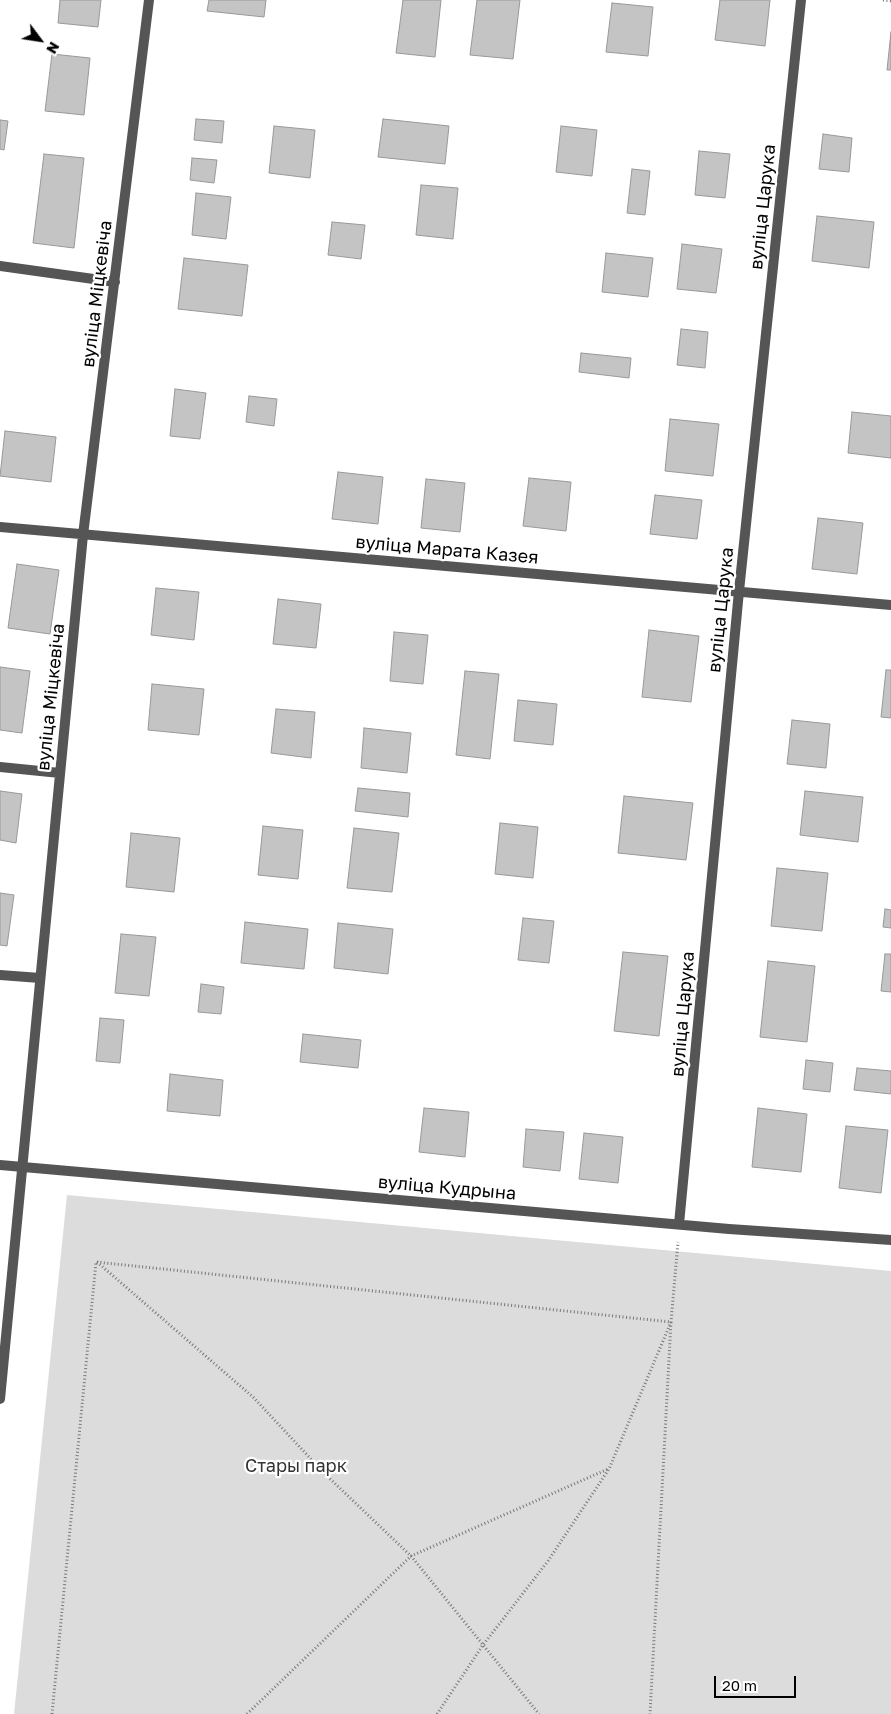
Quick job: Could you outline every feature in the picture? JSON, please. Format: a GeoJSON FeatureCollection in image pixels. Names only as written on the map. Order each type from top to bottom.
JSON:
{"type":"FeatureCollection","features":[{"type":"Feature","properties":{"kind":"street","name":"вуліца Міцкевіча"},"geometry":{"type":"LineString","coordinates":[[0,1398],[83,535],[149,0]]}},
{"type":"Feature","properties":{"kind":"street","name":"вуліца Царука"},"geometry":{"type":"LineString","coordinates":[[679,1224],[739,591],[801,0]]}},
{"type":"Feature","properties":{"kind":"street"},"geometry":{"type":"LineString","coordinates":[[0,266],[115,282]]}},
{"type":"Feature","properties":{"kind":"street","name":"вуліца Марата Казея"},"geometry":{"type":"LineString","coordinates":[[0,527],[891,605]]}},
{"type":"Feature","properties":{"kind":"street"},"geometry":{"type":"LineString","coordinates":[[0,767],[60,773]]}},
{"type":"Feature","properties":{"kind":"street"},"geometry":{"type":"LineString","coordinates":[[0,975],[40,978]]}},
{"type":"Feature","properties":{"kind":"street","name":"вуліца Кудрына"},"geometry":{"type":"LineString","coordinates":[[0,1165],[679,1224],[891,1240]]}},
{"type":"Feature","properties":{"kind":"path"},"geometry":{"type":"LineString","coordinates":[[883,0],[891,1]]}},
{"type":"Feature","properties":{"kind":"path"},"geometry":{"type":"LineString","coordinates":[[650,1714],[671,1322],[679,1224]]}},
{"type":"Feature","properties":{"kind":"path"},"geometry":{"type":"LineString","coordinates":[[96,1262],[671,1322]]}},
{"type":"Feature","properties":{"kind":"path"},"geometry":{"type":"LineString","coordinates":[[96,1262],[253,1397],[325,1474],[411,1556],[540,1714]]}},
{"type":"Feature","properties":{"kind":"path"},"geometry":{"type":"LineString","coordinates":[[52,1714],[96,1262]]}},
{"type":"Feature","properties":{"kind":"path"},"geometry":{"type":"LineString","coordinates":[[437,1714],[483,1645],[548,1561],[609,1469],[671,1322]]}},
{"type":"Feature","properties":{"kind":"path"},"geometry":{"type":"LineString","coordinates":[[247,1714],[411,1556],[609,1469]]}},
{"type":"Feature","properties":{"kind":"green space","name":"Стары парк"},"geometry":{"type":"Polygon","coordinates":[[[67,1195],[891,1271],[891,1714],[14,1714],[67,1195]]]}},
{"type":"Feature","properties":{"kind":"building"},"geometry":{"type":"Polygon","coordinates":[[[60,0],[101,0],[98,27],[58,23],[60,0]]]}},
{"type":"Feature","properties":{"kind":"building"},"geometry":{"type":"Polygon","coordinates":[[[209,0],[266,0],[264,17],[207,11],[209,0]]]}},
{"type":"Feature","properties":{"kind":"building"},"geometry":{"type":"Polygon","coordinates":[[[403,0],[441,0],[435,57],[396,53],[403,0]]]}},
{"type":"Feature","properties":{"kind":"building"},"geometry":{"type":"Polygon","coordinates":[[[477,0],[520,0],[513,59],[470,55],[477,0]]]}},
{"type":"Feature","properties":{"kind":"building"},"geometry":{"type":"Polygon","coordinates":[[[720,0],[770,0],[765,46],[715,40],[720,0]]]}},
{"type":"Feature","properties":{"kind":"building"},"geometry":{"type":"Polygon","coordinates":[[[612,3],[653,7],[648,56],[606,52],[612,3]]]}},
{"type":"Feature","properties":{"kind":"building"},"geometry":{"type":"Polygon","coordinates":[[[891,32],[891,70],[887,70],[891,32]]]}},
{"type":"Feature","properties":{"kind":"building"},"geometry":{"type":"Polygon","coordinates":[[[52,54],[90,58],[84,115],[45,111],[52,54]]]}},
{"type":"Feature","properties":{"kind":"building"},"geometry":{"type":"Polygon","coordinates":[[[196,119],[224,121],[222,143],[194,140],[196,119]]]}},
{"type":"Feature","properties":{"kind":"building"},"geometry":{"type":"Polygon","coordinates":[[[383,119],[449,126],[445,164],[378,157],[383,119]]]}},
{"type":"Feature","properties":{"kind":"building"},"geometry":{"type":"Polygon","coordinates":[[[0,120],[8,121],[4,150],[0,149],[0,120]]]}},
{"type":"Feature","properties":{"kind":"building"},"geometry":{"type":"Polygon","coordinates":[[[274,126],[315,130],[310,178],[269,173],[274,126]]]}},
{"type":"Feature","properties":{"kind":"building"},"geometry":{"type":"Polygon","coordinates":[[[561,126],[597,130],[592,176],[556,172],[561,126]]]}},
{"type":"Feature","properties":{"kind":"building"},"geometry":{"type":"Polygon","coordinates":[[[823,134],[852,138],[849,172],[819,169],[823,134]]]}},
{"type":"Feature","properties":{"kind":"building"},"geometry":{"type":"Polygon","coordinates":[[[699,151],[730,154],[725,198],[695,195],[699,151]]]}},
{"type":"Feature","properties":{"kind":"building"},"geometry":{"type":"Polygon","coordinates":[[[44,154],[84,158],[74,248],[33,243],[44,154]]]}},
{"type":"Feature","properties":{"kind":"building"},"geometry":{"type":"Polygon","coordinates":[[[192,158],[217,160],[214,183],[190,180],[192,158]]]}},
{"type":"Feature","properties":{"kind":"building"},"geometry":{"type":"Polygon","coordinates":[[[632,169],[650,171],[645,215],[627,213],[632,169]]]}},
{"type":"Feature","properties":{"kind":"building"},"geometry":{"type":"Polygon","coordinates":[[[421,185],[458,188],[453,239],[416,235],[421,185]]]}},
{"type":"Feature","properties":{"kind":"building"},"geometry":{"type":"Polygon","coordinates":[[[196,193],[231,197],[226,239],[192,235],[196,193]]]}},
{"type":"Feature","properties":{"kind":"building"},"geometry":{"type":"Polygon","coordinates":[[[817,216],[874,222],[869,268],[812,261],[817,216]]]}},
{"type":"Feature","properties":{"kind":"building"},"geometry":{"type":"Polygon","coordinates":[[[332,222],[365,225],[361,259],[328,255],[332,222]]]}},
{"type":"Feature","properties":{"kind":"building"},"geometry":{"type":"Polygon","coordinates":[[[682,244],[722,249],[716,293],[677,289],[682,244]]]}},
{"type":"Feature","properties":{"kind":"building"},"geometry":{"type":"Polygon","coordinates":[[[606,253],[653,258],[648,297],[602,292],[606,253]]]}},
{"type":"Feature","properties":{"kind":"building"},"geometry":{"type":"Polygon","coordinates":[[[184,258],[248,265],[242,316],[178,309],[184,258]]]}},
{"type":"Feature","properties":{"kind":"building"},"geometry":{"type":"Polygon","coordinates":[[[681,329],[708,332],[705,368],[677,365],[681,329]]]}},
{"type":"Feature","properties":{"kind":"building"},"geometry":{"type":"Polygon","coordinates":[[[581,353],[631,358],[629,378],[579,372],[581,353]]]}},
{"type":"Feature","properties":{"kind":"building"},"geometry":{"type":"Polygon","coordinates":[[[175,389],[206,393],[200,439],[170,436],[175,389]]]}},
{"type":"Feature","properties":{"kind":"building"},"geometry":{"type":"Polygon","coordinates":[[[249,396],[277,399],[274,426],[246,422],[249,396]]]}},
{"type":"Feature","properties":{"kind":"building"},"geometry":{"type":"Polygon","coordinates":[[[852,412],[891,416],[891,458],[848,453],[852,412]]]}},
{"type":"Feature","properties":{"kind":"building"},"geometry":{"type":"Polygon","coordinates":[[[670,419],[719,424],[713,476],[665,471],[670,419]]]}},
{"type":"Feature","properties":{"kind":"building"},"geometry":{"type":"Polygon","coordinates":[[[5,431],[56,437],[51,482],[0,476],[5,431]]]}},
{"type":"Feature","properties":{"kind":"building"},"geometry":{"type":"Polygon","coordinates":[[[338,472],[383,477],[378,524],[332,519],[338,472]]]}},
{"type":"Feature","properties":{"kind":"building"},"geometry":{"type":"Polygon","coordinates":[[[529,478],[571,482],[566,531],[523,526],[529,478]]]}},
{"type":"Feature","properties":{"kind":"building"},"geometry":{"type":"Polygon","coordinates":[[[426,479],[465,483],[460,532],[421,528],[426,479]]]}},
{"type":"Feature","properties":{"kind":"building"},"geometry":{"type":"Polygon","coordinates":[[[655,495],[702,500],[697,539],[650,534],[655,495]]]}},
{"type":"Feature","properties":{"kind":"building"},"geometry":{"type":"Polygon","coordinates":[[[818,518],[863,523],[857,574],[812,569],[818,518]]]}},
{"type":"Feature","properties":{"kind":"building"},"geometry":{"type":"Polygon","coordinates":[[[17,564],[59,570],[50,634],[8,628],[17,564]]]}},
{"type":"Feature","properties":{"kind":"building"},"geometry":{"type":"Polygon","coordinates":[[[156,588],[199,592],[194,640],[151,635],[156,588]]]}},
{"type":"Feature","properties":{"kind":"building"},"geometry":{"type":"Polygon","coordinates":[[[278,599],[321,604],[316,648],[273,644],[278,599]]]}},
{"type":"Feature","properties":{"kind":"building"},"geometry":{"type":"Polygon","coordinates":[[[649,630],[699,636],[691,702],[642,697],[649,630]]]}},
{"type":"Feature","properties":{"kind":"building"},"geometry":{"type":"Polygon","coordinates":[[[394,632],[428,635],[423,684],[390,681],[394,632]]]}},
{"type":"Feature","properties":{"kind":"building"},"geometry":{"type":"Polygon","coordinates":[[[0,667],[30,671],[22,733],[0,730],[0,667]]]}},
{"type":"Feature","properties":{"kind":"building"},"geometry":{"type":"Polygon","coordinates":[[[886,670],[891,670],[891,718],[881,717],[886,670]]]}},
{"type":"Feature","properties":{"kind":"building"},"geometry":{"type":"Polygon","coordinates":[[[465,671],[499,674],[490,759],[456,755],[465,671]]]}},
{"type":"Feature","properties":{"kind":"building"},"geometry":{"type":"Polygon","coordinates":[[[152,684],[204,689],[199,735],[148,730],[152,684]]]}},
{"type":"Feature","properties":{"kind":"building"},"geometry":{"type":"Polygon","coordinates":[[[518,700],[557,704],[553,745],[514,741],[518,700]]]}},
{"type":"Feature","properties":{"kind":"building"},"geometry":{"type":"Polygon","coordinates":[[[276,709],[315,712],[311,758],[271,753],[276,709]]]}},
{"type":"Feature","properties":{"kind":"building"},"geometry":{"type":"Polygon","coordinates":[[[792,720],[830,724],[826,768],[787,764],[792,720]]]}},
{"type":"Feature","properties":{"kind":"building"},"geometry":{"type":"Polygon","coordinates":[[[364,728],[411,733],[407,773],[361,768],[364,728]]]}},
{"type":"Feature","properties":{"kind":"building"},"geometry":{"type":"Polygon","coordinates":[[[358,788],[410,793],[408,817],[355,811],[358,788]]]}},
{"type":"Feature","properties":{"kind":"building"},"geometry":{"type":"Polygon","coordinates":[[[0,791],[22,794],[16,843],[0,840],[0,791]]]}},
{"type":"Feature","properties":{"kind":"building"},"geometry":{"type":"Polygon","coordinates":[[[805,791],[863,797],[858,842],[800,835],[805,791]]]}},
{"type":"Feature","properties":{"kind":"building"},"geometry":{"type":"Polygon","coordinates":[[[624,796],[693,803],[686,860],[618,853],[624,796]]]}},
{"type":"Feature","properties":{"kind":"building"},"geometry":{"type":"Polygon","coordinates":[[[500,823],[538,827],[533,878],[495,874],[500,823]]]}},
{"type":"Feature","properties":{"kind":"building"},"geometry":{"type":"Polygon","coordinates":[[[263,826],[303,830],[298,879],[258,875],[263,826]]]}},
{"type":"Feature","properties":{"kind":"building"},"geometry":{"type":"Polygon","coordinates":[[[354,828],[399,833],[392,892],[347,888],[354,828]]]}},
{"type":"Feature","properties":{"kind":"building"},"geometry":{"type":"Polygon","coordinates":[[[131,833],[180,838],[174,892],[126,887],[131,833]]]}},
{"type":"Feature","properties":{"kind":"building"},"geometry":{"type":"Polygon","coordinates":[[[777,868],[828,873],[822,931],[771,926],[777,868]]]}},
{"type":"Feature","properties":{"kind":"building"},"geometry":{"type":"Polygon","coordinates":[[[0,893],[14,895],[7,946],[0,945],[0,893]]]}},
{"type":"Feature","properties":{"kind":"building"},"geometry":{"type":"Polygon","coordinates":[[[885,909],[891,910],[891,928],[883,927],[885,909]]]}},
{"type":"Feature","properties":{"kind":"building"},"geometry":{"type":"Polygon","coordinates":[[[523,918],[554,921],[549,963],[518,960],[523,918]]]}},
{"type":"Feature","properties":{"kind":"building"},"geometry":{"type":"Polygon","coordinates":[[[245,922],[308,929],[304,969],[241,963],[245,922]]]}},
{"type":"Feature","properties":{"kind":"building"},"geometry":{"type":"Polygon","coordinates":[[[338,923],[393,929],[388,974],[334,968],[338,923]]]}},
{"type":"Feature","properties":{"kind":"building"},"geometry":{"type":"Polygon","coordinates":[[[121,934],[156,937],[149,996],[115,993],[121,934]]]}},
{"type":"Feature","properties":{"kind":"building"},"geometry":{"type":"Polygon","coordinates":[[[623,952],[668,956],[659,1036],[614,1031],[623,952]]]}},
{"type":"Feature","properties":{"kind":"building"},"geometry":{"type":"Polygon","coordinates":[[[885,954],[891,954],[891,992],[881,991],[885,954]]]}},
{"type":"Feature","properties":{"kind":"building"},"geometry":{"type":"Polygon","coordinates":[[[768,961],[815,966],[807,1042],[760,1037],[768,961]]]}},
{"type":"Feature","properties":{"kind":"building"},"geometry":{"type":"Polygon","coordinates":[[[201,984],[224,987],[221,1014],[198,1012],[201,984]]]}},
{"type":"Feature","properties":{"kind":"building"},"geometry":{"type":"Polygon","coordinates":[[[100,1018],[124,1020],[120,1063],[96,1061],[100,1018]]]}},
{"type":"Feature","properties":{"kind":"building"},"geometry":{"type":"Polygon","coordinates":[[[303,1034],[361,1040],[358,1068],[300,1062],[303,1034]]]}},
{"type":"Feature","properties":{"kind":"building"},"geometry":{"type":"Polygon","coordinates":[[[806,1060],[833,1063],[830,1092],[803,1089],[806,1060]]]}},
{"type":"Feature","properties":{"kind":"building"},"geometry":{"type":"Polygon","coordinates":[[[857,1068],[891,1071],[891,1094],[854,1090],[857,1068]]]}},
{"type":"Feature","properties":{"kind":"building"},"geometry":{"type":"Polygon","coordinates":[[[170,1074],[223,1080],[220,1116],[167,1111],[170,1074]]]}},
{"type":"Feature","properties":{"kind":"building"},"geometry":{"type":"Polygon","coordinates":[[[424,1108],[469,1112],[465,1157],[419,1152],[424,1108]]]}},
{"type":"Feature","properties":{"kind":"building"},"geometry":{"type":"Polygon","coordinates":[[[758,1108],[807,1114],[801,1172],[752,1167],[758,1108]]]}},
{"type":"Feature","properties":{"kind":"building"},"geometry":{"type":"Polygon","coordinates":[[[846,1126],[888,1130],[881,1193],[839,1188],[846,1126]]]}},
{"type":"Feature","properties":{"kind":"building"},"geometry":{"type":"Polygon","coordinates":[[[526,1129],[564,1132],[560,1171],[523,1167],[526,1129]]]}},
{"type":"Feature","properties":{"kind":"building"},"geometry":{"type":"Polygon","coordinates":[[[584,1133],[623,1137],[618,1183],[579,1179],[584,1133]]]}}]}
